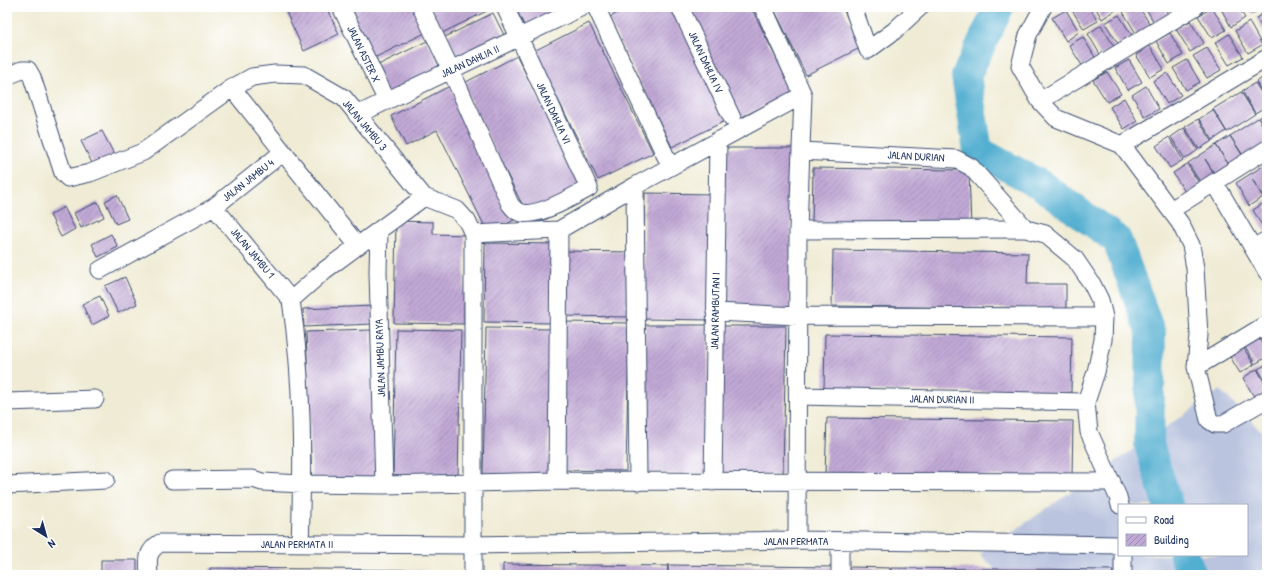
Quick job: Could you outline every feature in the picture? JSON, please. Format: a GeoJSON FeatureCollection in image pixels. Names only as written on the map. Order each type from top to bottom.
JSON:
{"type":"FeatureCollection","features":[{"type":"Feature","properties":{"kind":"street","name":"JALAN ASTER X"},"geometry":{"type":"LineString","coordinates":[[341,7],[387,101]]}},
{"type":"Feature","properties":{"kind":"street"},"geometry":{"type":"LineString","coordinates":[[421,7],[451,70]]}},
{"type":"Feature","properties":{"kind":"street","name":"JALAN DAHLIA VI"},"geometry":{"type":"LineString","coordinates":[[451,70],[510,204],[515,210],[531,214],[562,202],[589,188],[505,7]]}},
{"type":"Feature","properties":{"kind":"street","name":"JALAN DAHLIA II"},"geometry":{"type":"LineString","coordinates":[[357,115],[582,7]]}},
{"type":"Feature","properties":{"kind":"street"},"geometry":{"type":"LineString","coordinates":[[596,7],[666,157]]}},
{"type":"Feature","properties":{"kind":"street","name":"JALAN DAHLIA IV"},"geometry":{"type":"LineString","coordinates":[[680,7],[732,118]]}},
{"type":"Feature","properties":{"kind":"street"},"geometry":{"type":"LineString","coordinates":[[763,7],[803,95],[798,230],[797,540]]}},
{"type":"Feature","properties":{"kind":"street"},"geometry":{"type":"LineString","coordinates":[[858,10],[868,50],[920,7]]}},
{"type":"Feature","properties":{"kind":"street"},"geometry":{"type":"LineString","coordinates":[[1043,7],[1028,35],[1020,66],[1040,101],[1056,118],[1122,145],[1171,210],[1191,245],[1195,268],[1199,335],[1196,367],[1208,416],[1215,424],[1223,424],[1267,399]]}},
{"type":"Feature","properties":{"kind":"street"},"geometry":{"type":"LineString","coordinates":[[1040,101],[1195,7]]}},
{"type":"Feature","properties":{"kind":"street"},"geometry":{"type":"LineString","coordinates":[[1122,145],[1267,58]]}},
{"type":"Feature","properties":{"kind":"street","name":"JALAN JAMBU 3"},"geometry":{"type":"LineString","coordinates":[[7,76],[22,70],[28,70],[32,77],[63,173],[68,178],[90,172],[142,152],[232,88],[252,77],[275,74],[304,74],[344,98],[424,197]]}},
{"type":"Feature","properties":{"kind":"street"},"geometry":{"type":"LineString","coordinates":[[232,88],[282,153],[358,246]]}},
{"type":"Feature","properties":{"kind":"street"},"geometry":{"type":"LineString","coordinates":[[472,234],[559,230],[635,186],[671,168],[718,140],[803,95]]}},
{"type":"Feature","properties":{"kind":"street","name":"JALAN RAMBUTAN I"},"geometry":{"type":"LineString","coordinates":[[713,482],[718,140]]}},
{"type":"Feature","properties":{"kind":"street"},"geometry":{"type":"LineString","coordinates":[[1171,210],[1267,149]]}},
{"type":"Feature","properties":{"kind":"street","name":"JALAN DURIAN"},"geometry":{"type":"LineString","coordinates":[[801,151],[956,159],[970,167],[1026,229]]}},
{"type":"Feature","properties":{"kind":"street","name":"JALAN JAMBU 4"},"geometry":{"type":"LineString","coordinates":[[100,270],[214,207],[282,153]]}},
{"type":"Feature","properties":{"kind":"street"},"geometry":{"type":"LineString","coordinates":[[1215,183],[1260,244],[1267,272]]}},
{"type":"Feature","properties":{"kind":"street"},"geometry":{"type":"LineString","coordinates":[[635,186],[638,482]]}},
{"type":"Feature","properties":{"kind":"street"},"geometry":{"type":"LineString","coordinates":[[300,544],[302,484],[296,336],[291,300],[358,246],[424,197],[457,210],[467,221],[472,234],[473,575]]}},
{"type":"Feature","properties":{"kind":"street","name":"JALAN JAMBU 1"},"geometry":{"type":"LineString","coordinates":[[214,207],[291,300]]}},
{"type":"Feature","properties":{"kind":"street"},"geometry":{"type":"LineString","coordinates":[[798,230],[1026,229],[1045,234],[1075,259],[1092,284],[1100,300],[1104,317],[1103,340],[1096,372],[1086,402],[1090,432],[1112,482],[1120,504]]}},
{"type":"Feature","properties":{"kind":"street","name":"JALAN JAMBU RAYA"},"geometry":{"type":"LineString","coordinates":[[379,230],[378,272],[384,485]]}},
{"type":"Feature","properties":{"kind":"street"},"geometry":{"type":"LineString","coordinates":[[557,481],[559,230]]}},
{"type":"Feature","properties":{"kind":"street"},"geometry":{"type":"LineString","coordinates":[[715,312],[798,316],[1104,317]]}},
{"type":"Feature","properties":{"kind":"street"},"geometry":{"type":"LineString","coordinates":[[1196,367],[1267,324]]}},
{"type":"Feature","properties":{"kind":"street","name":"JALAN DURIAN II"},"geometry":{"type":"LineString","coordinates":[[798,396],[1086,402]]}},
{"type":"Feature","properties":{"kind":"street"},"geometry":{"type":"LineString","coordinates":[[7,402],[95,398]]}},
{"type":"Feature","properties":{"kind":"street"},"geometry":{"type":"LineString","coordinates":[[172,480],[253,479],[262,482],[302,484],[384,485],[557,481],[1112,482]]}},
{"type":"Feature","properties":{"kind":"street"},"geometry":{"type":"LineString","coordinates":[[7,485],[106,480]]}},
{"type":"Feature","properties":{"kind":"street","name":"JALAN PERMATA"},"geometry":{"type":"LineString","coordinates":[[473,545],[797,540],[1118,545]]}},
{"type":"Feature","properties":{"kind":"street"},"geometry":{"type":"LineString","coordinates":[[840,541],[840,575]]}},
{"type":"Feature","properties":{"kind":"street","name":"JALAN PERMATA II"},"geometry":{"type":"LineString","coordinates":[[149,575],[148,556],[152,548],[160,542],[473,545]]}},
{"type":"Feature","properties":{"kind":"street"},"geometry":{"type":"LineString","coordinates":[[1123,556],[1123,575]]}},
{"type":"Feature","properties":{"kind":"shaded area"},"geometry":{"type":"Polygon","coordinates":[[[1220,390],[1267,437],[1267,575],[1001,575],[980,554],[1220,390]]]}},
{"type":"Feature","properties":{"kind":"building"},"geometry":{"type":"Polygon","coordinates":[[[292,7],[326,7],[339,34],[304,51],[285,10],[292,7]]]}},
{"type":"Feature","properties":{"kind":"building"},"geometry":{"type":"Polygon","coordinates":[[[346,7],[415,7],[427,32],[372,59],[346,7]]]}},
{"type":"Feature","properties":{"kind":"building"},"geometry":{"type":"Polygon","coordinates":[[[429,7],[495,7],[442,33],[429,7]]]}},
{"type":"Feature","properties":{"kind":"building"},"geometry":{"type":"Polygon","coordinates":[[[515,7],[570,7],[526,29],[515,7]]]}},
{"type":"Feature","properties":{"kind":"building"},"geometry":{"type":"Polygon","coordinates":[[[629,7],[671,7],[727,120],[672,147],[608,18],[629,7]]]}},
{"type":"Feature","properties":{"kind":"building"},"geometry":{"type":"Polygon","coordinates":[[[683,7],[751,7],[793,92],[738,119],[683,7]]]}},
{"type":"Feature","properties":{"kind":"building"},"geometry":{"type":"Polygon","coordinates":[[[773,7],[842,7],[862,47],[806,75],[773,7]]]}},
{"type":"Feature","properties":{"kind":"building"},"geometry":{"type":"Polygon","coordinates":[[[1070,7],[1089,7],[1098,21],[1084,29],[1070,7]]]}},
{"type":"Feature","properties":{"kind":"building"},"geometry":{"type":"Polygon","coordinates":[[[1095,7],[1114,7],[1116,10],[1102,19],[1095,7]]]}},
{"type":"Feature","properties":{"kind":"building"},"geometry":{"type":"Polygon","coordinates":[[[1132,7],[1139,7],[1151,26],[1137,35],[1123,12],[1132,7]]]}},
{"type":"Feature","properties":{"kind":"building"},"geometry":{"type":"Polygon","coordinates":[[[1145,7],[1164,7],[1169,16],[1155,24],[1145,7]]]}},
{"type":"Feature","properties":{"kind":"building"},"geometry":{"type":"Polygon","coordinates":[[[1220,7],[1238,7],[1245,18],[1231,27],[1220,7]]]}},
{"type":"Feature","properties":{"kind":"building"},"geometry":{"type":"Polygon","coordinates":[[[1248,7],[1263,7],[1252,14],[1248,7]]]}},
{"type":"Feature","properties":{"kind":"building"},"geometry":{"type":"Polygon","coordinates":[[[1212,8],[1226,30],[1212,38],[1198,16],[1212,8]]]}},
{"type":"Feature","properties":{"kind":"building"},"geometry":{"type":"Polygon","coordinates":[[[1066,10],[1079,32],[1066,41],[1052,18],[1066,10]]]}},
{"type":"Feature","properties":{"kind":"building"},"geometry":{"type":"Polygon","coordinates":[[[1267,11],[1267,36],[1256,18],[1267,11]]]}},
{"type":"Feature","properties":{"kind":"building"},"geometry":{"type":"Polygon","coordinates":[[[493,13],[506,39],[456,64],[443,38],[493,13]]]}},
{"type":"Feature","properties":{"kind":"building"},"geometry":{"type":"Polygon","coordinates":[[[1119,15],[1133,37],[1119,45],[1105,23],[1119,15]]]}},
{"type":"Feature","properties":{"kind":"building"},"geometry":{"type":"Polygon","coordinates":[[[1190,21],[1204,43],[1190,52],[1176,29],[1190,21]]]}},
{"type":"Feature","properties":{"kind":"building"},"geometry":{"type":"Polygon","coordinates":[[[1249,22],[1262,45],[1248,53],[1235,31],[1249,22]]]}},
{"type":"Feature","properties":{"kind":"building"},"geometry":{"type":"Polygon","coordinates":[[[589,23],[653,153],[598,180],[534,51],[589,23]]]}},
{"type":"Feature","properties":{"kind":"building"},"geometry":{"type":"Polygon","coordinates":[[[1101,25],[1115,48],[1101,56],[1088,34],[1101,25]]]}},
{"type":"Feature","properties":{"kind":"building"},"geometry":{"type":"Polygon","coordinates":[[[1170,33],[1183,55],[1169,64],[1156,41],[1170,33]]]}},
{"type":"Feature","properties":{"kind":"building"},"geometry":{"type":"Polygon","coordinates":[[[1229,34],[1243,57],[1229,65],[1215,43],[1229,34]]]}},
{"type":"Feature","properties":{"kind":"building"},"geometry":{"type":"Polygon","coordinates":[[[1083,37],[1096,59],[1083,67],[1069,45],[1083,37]]]}},
{"type":"Feature","properties":{"kind":"building"},"geometry":{"type":"Polygon","coordinates":[[[427,41],[441,67],[385,95],[372,68],[427,41]]]}},
{"type":"Feature","properties":{"kind":"building"},"geometry":{"type":"Polygon","coordinates":[[[1150,46],[1164,69],[1150,77],[1136,55],[1150,46]]]}},
{"type":"Feature","properties":{"kind":"building"},"geometry":{"type":"Polygon","coordinates":[[[1207,48],[1221,70],[1207,78],[1193,56],[1207,48]]]}},
{"type":"Feature","properties":{"kind":"building"},"geometry":{"type":"Polygon","coordinates":[[[517,56],[588,198],[533,226],[462,84],[517,56]]]}},
{"type":"Feature","properties":{"kind":"building"},"geometry":{"type":"Polygon","coordinates":[[[1129,60],[1142,82],[1128,90],[1115,68],[1129,60]]]}},
{"type":"Feature","properties":{"kind":"building"},"geometry":{"type":"Polygon","coordinates":[[[1187,60],[1200,82],[1186,90],[1173,68],[1187,60]]]}},
{"type":"Feature","properties":{"kind":"building"},"geometry":{"type":"Polygon","coordinates":[[[1107,72],[1121,94],[1107,102],[1093,80],[1107,72]]]}},
{"type":"Feature","properties":{"kind":"building"},"geometry":{"type":"Polygon","coordinates":[[[1167,73],[1181,95],[1167,104],[1153,81],[1167,73]]]}},
{"type":"Feature","properties":{"kind":"building"},"geometry":{"type":"Polygon","coordinates":[[[1267,75],[1267,100],[1256,82],[1267,75]]]}},
{"type":"Feature","properties":{"kind":"building"},"geometry":{"type":"Polygon","coordinates":[[[1255,83],[1267,101],[1267,106],[1255,113],[1242,91],[1255,83]]]}},
{"type":"Feature","properties":{"kind":"building"},"geometry":{"type":"Polygon","coordinates":[[[450,86],[516,219],[488,233],[437,130],[406,146],[391,116],[450,86]]]}},
{"type":"Feature","properties":{"kind":"building"},"geometry":{"type":"Polygon","coordinates":[[[1146,86],[1159,109],[1145,117],[1132,95],[1146,86]]]}},
{"type":"Feature","properties":{"kind":"building"},"geometry":{"type":"Polygon","coordinates":[[[1241,92],[1255,114],[1227,132],[1213,109],[1241,92]]]}},
{"type":"Feature","properties":{"kind":"building"},"geometry":{"type":"Polygon","coordinates":[[[1124,98],[1137,121],[1124,129],[1110,107],[1124,98]]]}},
{"type":"Feature","properties":{"kind":"building"},"geometry":{"type":"Polygon","coordinates":[[[1213,110],[1226,131],[1213,140],[1199,119],[1213,110]]]}},
{"type":"Feature","properties":{"kind":"building"},"geometry":{"type":"Polygon","coordinates":[[[1267,113],[1267,130],[1259,118],[1267,113]]]}},
{"type":"Feature","properties":{"kind":"building"},"geometry":{"type":"Polygon","coordinates":[[[1258,118],[1267,132],[1267,143],[1245,158],[1230,136],[1258,118]]]}},
{"type":"Feature","properties":{"kind":"building"},"geometry":{"type":"Polygon","coordinates":[[[1198,119],[1212,141],[1199,149],[1185,127],[1198,119]]]}},
{"type":"Feature","properties":{"kind":"building"},"geometry":{"type":"Polygon","coordinates":[[[1184,128],[1198,150],[1185,159],[1171,137],[1184,128]]]}},
{"type":"Feature","properties":{"kind":"building"},"geometry":{"type":"Polygon","coordinates":[[[102,131],[115,156],[94,167],[81,141],[102,131]]]}},
{"type":"Feature","properties":{"kind":"building"},"geometry":{"type":"Polygon","coordinates":[[[1230,136],[1244,158],[1230,167],[1216,145],[1230,136]]]}},
{"type":"Feature","properties":{"kind":"building"},"geometry":{"type":"Polygon","coordinates":[[[1169,137],[1183,160],[1170,168],[1156,146],[1169,137]]]}},
{"type":"Feature","properties":{"kind":"building"},"geometry":{"type":"Polygon","coordinates":[[[1216,145],[1230,167],[1216,176],[1205,159],[1216,177],[1202,185],[1188,163],[1216,145]]]}},
{"type":"Feature","properties":{"kind":"building"},"geometry":{"type":"Polygon","coordinates":[[[723,148],[793,148],[790,313],[721,310],[723,148]]]}},
{"type":"Feature","properties":{"kind":"building"},"geometry":{"type":"Polygon","coordinates":[[[1187,164],[1201,186],[1187,195],[1173,173],[1187,164]]]}},
{"type":"Feature","properties":{"kind":"building"},"geometry":{"type":"Polygon","coordinates":[[[1263,166],[1267,172],[1267,194],[1263,196],[1252,179],[1263,197],[1249,206],[1236,183],[1263,166]]]}},
{"type":"Feature","properties":{"kind":"building"},"geometry":{"type":"Polygon","coordinates":[[[813,168],[958,170],[969,172],[971,226],[812,224],[813,168]]]}},
{"type":"Feature","properties":{"kind":"building"},"geometry":{"type":"Polygon","coordinates":[[[645,193],[715,194],[712,320],[643,319],[645,193]]]}},
{"type":"Feature","properties":{"kind":"building"},"geometry":{"type":"Polygon","coordinates":[[[117,195],[128,219],[116,224],[105,201],[117,195]]]}},
{"type":"Feature","properties":{"kind":"building"},"geometry":{"type":"Polygon","coordinates":[[[1267,201],[1267,232],[1266,232],[1253,210],[1267,201]]]}},
{"type":"Feature","properties":{"kind":"building"},"geometry":{"type":"Polygon","coordinates":[[[98,202],[104,217],[81,228],[74,213],[98,202]]]}},
{"type":"Feature","properties":{"kind":"building"},"geometry":{"type":"Polygon","coordinates":[[[64,207],[75,229],[61,237],[50,215],[64,207]]]}},
{"type":"Feature","properties":{"kind":"building"},"geometry":{"type":"Polygon","coordinates":[[[396,221],[433,222],[433,234],[465,235],[464,324],[394,323],[396,221]]]}},
{"type":"Feature","properties":{"kind":"building"},"geometry":{"type":"Polygon","coordinates":[[[111,234],[118,247],[98,257],[92,244],[111,234]]]}},
{"type":"Feature","properties":{"kind":"building"},"geometry":{"type":"Polygon","coordinates":[[[485,243],[555,244],[553,323],[484,322],[485,243]]]}},
{"type":"Feature","properties":{"kind":"building"},"geometry":{"type":"Polygon","coordinates":[[[833,250],[1028,253],[1027,284],[1066,284],[1066,309],[832,306],[833,250]]]}},
{"type":"Feature","properties":{"kind":"building"},"geometry":{"type":"Polygon","coordinates":[[[563,251],[633,252],[631,317],[562,316],[563,251]]]}},
{"type":"Feature","properties":{"kind":"building"},"geometry":{"type":"Polygon","coordinates":[[[125,277],[137,304],[118,313],[105,286],[125,277]]]}},
{"type":"Feature","properties":{"kind":"building"},"geometry":{"type":"Polygon","coordinates":[[[100,296],[109,316],[92,325],[82,304],[100,296]]]}},
{"type":"Feature","properties":{"kind":"building"},"geometry":{"type":"Polygon","coordinates":[[[373,306],[373,324],[304,327],[303,309],[373,306]]]}},
{"type":"Feature","properties":{"kind":"building"},"geometry":{"type":"Polygon","coordinates":[[[564,322],[629,323],[626,471],[561,470],[564,322]]]}},
{"type":"Feature","properties":{"kind":"building"},"geometry":{"type":"Polygon","coordinates":[[[645,325],[709,325],[707,474],[642,473],[645,325]]]}},
{"type":"Feature","properties":{"kind":"building"},"geometry":{"type":"Polygon","coordinates":[[[721,326],[786,326],[783,475],[719,474],[721,326]]]}},
{"type":"Feature","properties":{"kind":"building"},"geometry":{"type":"Polygon","coordinates":[[[1267,326],[1267,357],[1255,364],[1242,342],[1256,334],[1266,350],[1256,333],[1267,326]]]}},
{"type":"Feature","properties":{"kind":"building"},"geometry":{"type":"Polygon","coordinates":[[[486,328],[551,329],[548,477],[483,477],[486,328]]]}},
{"type":"Feature","properties":{"kind":"building"},"geometry":{"type":"Polygon","coordinates":[[[396,329],[461,330],[458,478],[393,477],[396,329]]]}},
{"type":"Feature","properties":{"kind":"building"},"geometry":{"type":"Polygon","coordinates":[[[371,330],[376,478],[312,481],[306,332],[371,330]]]}},
{"type":"Feature","properties":{"kind":"building"},"geometry":{"type":"Polygon","coordinates":[[[825,334],[1072,337],[1071,393],[824,390],[825,334]]]}},
{"type":"Feature","properties":{"kind":"building"},"geometry":{"type":"Polygon","coordinates":[[[1240,342],[1254,365],[1240,373],[1226,350],[1240,342]]]}},
{"type":"Feature","properties":{"kind":"building"},"geometry":{"type":"Polygon","coordinates":[[[1267,364],[1267,384],[1258,369],[1267,364]]]}},
{"type":"Feature","properties":{"kind":"building"},"geometry":{"type":"Polygon","coordinates":[[[1257,369],[1267,387],[1267,394],[1256,400],[1243,378],[1257,369]]]}},
{"type":"Feature","properties":{"kind":"building"},"geometry":{"type":"Polygon","coordinates":[[[827,418],[1073,421],[1072,477],[825,474],[827,418]]]}},
{"type":"Feature","properties":{"kind":"building"},"geometry":{"type":"Polygon","coordinates":[[[101,560],[137,560],[137,575],[101,575],[101,560]]]}},
{"type":"Feature","properties":{"kind":"building"},"geometry":{"type":"Polygon","coordinates":[[[503,564],[668,566],[667,575],[503,575],[503,564]]]}},
{"type":"Feature","properties":{"kind":"building"},"geometry":{"type":"Polygon","coordinates":[[[668,565],[835,567],[835,575],[668,575],[668,565]]]}},
{"type":"Feature","properties":{"kind":"building"},"geometry":{"type":"Polygon","coordinates":[[[210,568],[424,570],[424,575],[210,575],[210,568]]]}},
{"type":"Feature","properties":{"kind":"building"},"geometry":{"type":"Polygon","coordinates":[[[841,568],[890,568],[890,575],[841,575],[841,568]]]}},
{"type":"Feature","properties":{"kind":"building"},"geometry":{"type":"Polygon","coordinates":[[[891,568],[1113,570],[1112,575],[891,575],[891,568]]]}},
{"type":"Feature","properties":{"kind":"waterway"},"geometry":{"type":"LineString","coordinates":[[999,7],[966,76],[978,151],[1041,185],[1117,240],[1151,334],[1149,445],[1168,504]]}},
{"type":"Feature","properties":{"kind":"waterway"},"geometry":{"type":"LineString","coordinates":[[1184,556],[1192,575]]}}]}
